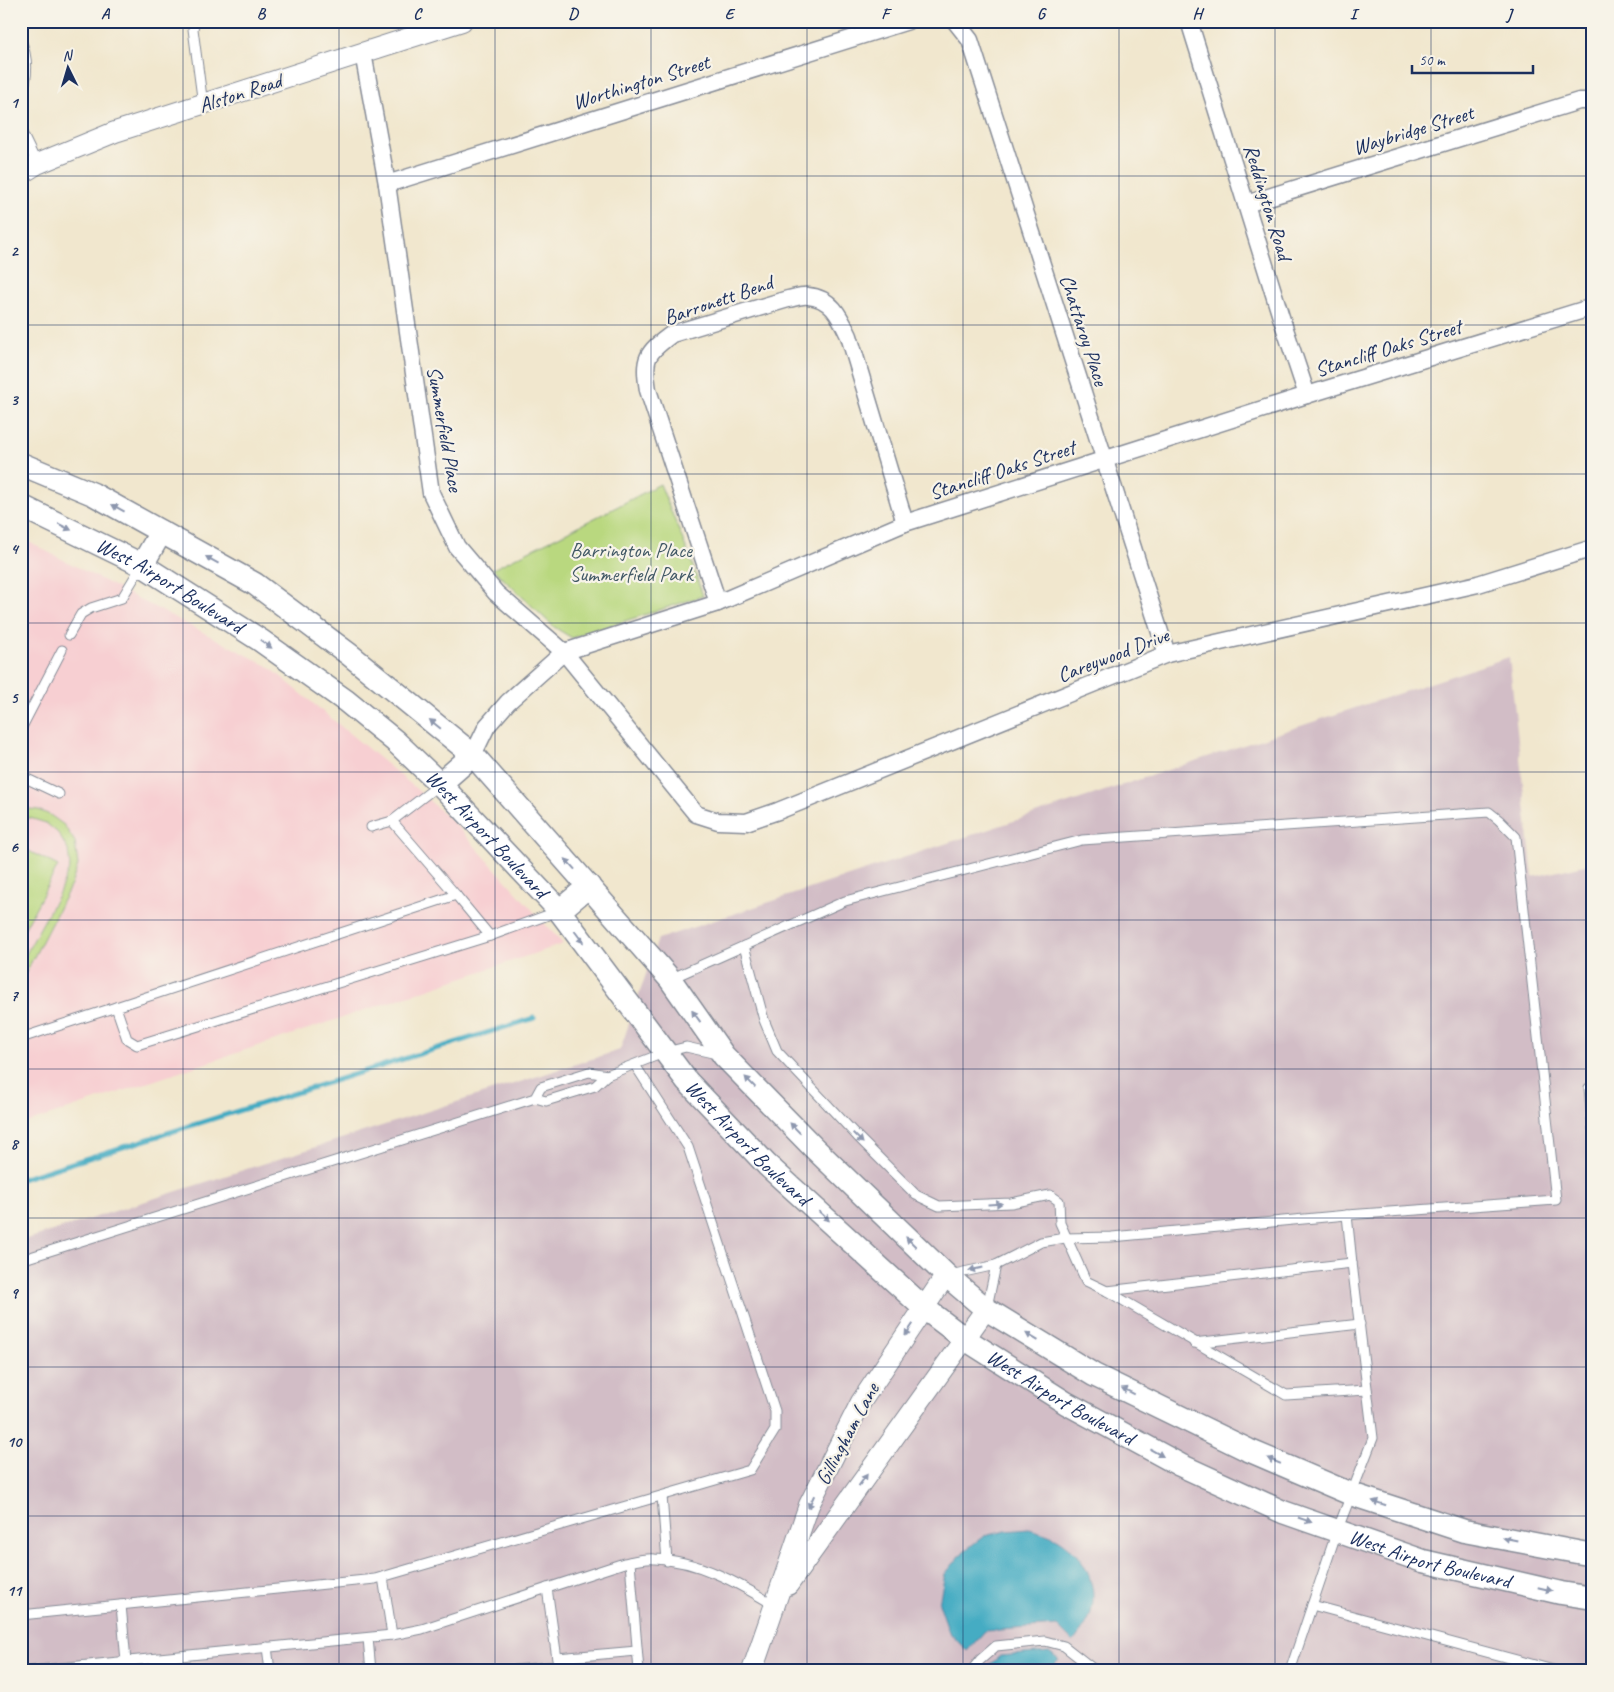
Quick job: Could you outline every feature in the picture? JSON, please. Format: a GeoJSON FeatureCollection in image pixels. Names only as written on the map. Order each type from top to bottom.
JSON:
{"type":"FeatureCollection","features":[{"type":"Feature","properties":{"kind":"main road","name":"West Airport Boulevard"},"geometry":{"type":"LineString","coordinates":[[21,464],[93,494],[255,584],[350,655],[473,755],[670,979],[724,1056],[813,1147],[946,1275],[986,1310],[1094,1375],[1248,1450],[1351,1494],[1464,1530],[1593,1555]]}},
{"type":"Feature","properties":{"kind":"main road","name":"West Airport Boulevard"},"geometry":{"type":"LineString","coordinates":[[21,506],[142,565],[260,640],[346,701],[394,741],[440,784],[559,911],[687,1081],[767,1165],[924,1308],[965,1339],[1066,1403],[1180,1465],[1283,1512],[1423,1561],[1561,1593],[1593,1598]]}},
{"type":"Feature","properties":{"kind":"main road"},"geometry":{"type":"LineString","coordinates":[[142,565],[161,532]]}},
{"type":"Feature","properties":{"kind":"main road"},"geometry":{"type":"LineString","coordinates":[[440,784],[473,755]]}},
{"type":"Feature","properties":{"kind":"main road"},"geometry":{"type":"LineString","coordinates":[[559,911],[589,886]]}},
{"type":"Feature","properties":{"kind":"street","name":"Alston Road"},"geometry":{"type":"LineString","coordinates":[[29,169],[115,132],[462,21]]}},
{"type":"Feature","properties":{"kind":"street","name":"Worthington Street"},"geometry":{"type":"LineString","coordinates":[[387,184],[908,21]]}},
{"type":"Feature","properties":{"kind":"street","name":"Chattaroy Place"},"geometry":{"type":"LineString","coordinates":[[955,21],[970,40],[1167,654]]}},
{"type":"Feature","properties":{"kind":"street","name":"Reddington Road"},"geometry":{"type":"LineString","coordinates":[[1189,21],[1281,318],[1307,395]]}},
{"type":"Feature","properties":{"kind":"street","name":"Summerfield Place"},"geometry":{"type":"LineString","coordinates":[[363,53],[387,184],[431,493],[457,547],[496,593],[564,652],[696,814],[718,821],[746,822],[778,811]]}},
{"type":"Feature","properties":{"kind":"street","name":"Waybridge Street"},"geometry":{"type":"LineString","coordinates":[[1246,204],[1579,101],[1593,101]]}},
{"type":"Feature","properties":{"kind":"street","name":"Barronett Bend"},"geometry":{"type":"LineString","coordinates":[[718,603],[648,390],[645,368],[649,355],[660,342],[672,334],[788,299],[807,295],[826,300],[838,313],[850,336],[905,523]]}},
{"type":"Feature","properties":{"kind":"street","name":"Stancliff Oaks Street"},"geometry":{"type":"LineString","coordinates":[[473,755],[487,726],[508,702],[564,652],[718,603],[905,523],[1307,395],[1593,308]]}},
{"type":"Feature","properties":{"kind":"street","name":"Careywood Drive"},"geometry":{"type":"LineString","coordinates":[[778,811],[1167,654],[1478,584],[1593,548]]}},
{"type":"Feature","properties":{"kind":"street","name":"Gillingham Lane"},"geometry":{"type":"LineString","coordinates":[[752,1671],[809,1505],[857,1410],[946,1275]]}},
{"type":"Feature","properties":{"kind":"street","name":"Gillingham Lane"},"geometry":{"type":"LineString","coordinates":[[774,1605],[986,1310]]}},
{"type":"Feature","properties":{"kind":"lane"},"geometry":{"type":"LineString","coordinates":[[195,21],[193,29],[203,105]]}},
{"type":"Feature","properties":{"kind":"lane"},"geometry":{"type":"LineString","coordinates":[[21,40],[25,51],[27,72],[21,94]]}},
{"type":"Feature","properties":{"kind":"lane"},"geometry":{"type":"LineString","coordinates":[[21,131],[29,169]]}},
{"type":"Feature","properties":{"kind":"lane"},"geometry":{"type":"LineString","coordinates":[[68,636],[81,614],[91,608],[122,598],[142,565]]}},
{"type":"Feature","properties":{"kind":"lane"},"geometry":{"type":"LineString","coordinates":[[21,729],[62,650]]}},
{"type":"Feature","properties":{"kind":"lane"},"geometry":{"type":"LineString","coordinates":[[21,776],[59,794]]}},
{"type":"Feature","properties":{"kind":"lane"},"geometry":{"type":"LineString","coordinates":[[371,828],[392,821],[440,784]]}},
{"type":"Feature","properties":{"kind":"lane"},"geometry":{"type":"LineString","coordinates":[[670,979],[846,901],[1082,840],[1489,812],[1516,837],[1556,1200],[1348,1215],[1112,1236],[1065,1238],[1041,1242],[996,1265],[946,1275]]}},
{"type":"Feature","properties":{"kind":"lane"},"geometry":{"type":"LineString","coordinates":[[392,821],[490,936]]}},
{"type":"Feature","properties":{"kind":"lane"},"geometry":{"type":"LineString","coordinates":[[21,1038],[456,895]]}},
{"type":"Feature","properties":{"kind":"lane"},"geometry":{"type":"LineString","coordinates":[[116,1007],[127,1039],[137,1045],[490,936],[559,911]]}},
{"type":"Feature","properties":{"kind":"lane"},"geometry":{"type":"LineString","coordinates":[[744,946],[764,1020],[777,1051],[916,1195],[939,1206],[1011,1203],[1050,1196],[1059,1201],[1060,1224],[1086,1281],[1107,1291],[1193,1343],[1286,1395],[1367,1390]]}},
{"type":"Feature","properties":{"kind":"lane"},"geometry":{"type":"LineString","coordinates":[[21,1260],[535,1098],[546,1101],[586,1089],[595,1086],[607,1075],[666,1052],[686,1047],[724,1056]]}},
{"type":"Feature","properties":{"kind":"lane"},"geometry":{"type":"LineString","coordinates":[[21,1615],[375,1579],[750,1470],[775,1430],[775,1411],[688,1147],[634,1065]]}},
{"type":"Feature","properties":{"kind":"lane"},"geometry":{"type":"LineString","coordinates":[[535,1098],[541,1087],[580,1074],[589,1072],[607,1075]]}},
{"type":"Feature","properties":{"kind":"lane"},"geometry":{"type":"LineString","coordinates":[[1593,1087],[1589,1088],[1593,1129]]}},
{"type":"Feature","properties":{"kind":"lane"},"geometry":{"type":"LineString","coordinates":[[1290,1671],[1337,1531],[1373,1438],[1348,1215]]}},
{"type":"Feature","properties":{"kind":"lane"},"geometry":{"type":"LineString","coordinates":[[1107,1291],[1352,1263]]}},
{"type":"Feature","properties":{"kind":"lane"},"geometry":{"type":"LineString","coordinates":[[986,1310],[996,1265]]}},
{"type":"Feature","properties":{"kind":"lane"},"geometry":{"type":"LineString","coordinates":[[1193,1343],[1360,1324]]}},
{"type":"Feature","properties":{"kind":"lane"},"geometry":{"type":"LineString","coordinates":[[662,1496],[666,1560]]}},
{"type":"Feature","properties":{"kind":"lane"},"geometry":{"type":"LineString","coordinates":[[28,1671],[79,1668],[126,1661],[392,1635],[422,1629],[630,1562],[654,1559],[686,1563],[734,1581],[774,1605]]}},
{"type":"Feature","properties":{"kind":"lane"},"geometry":{"type":"LineString","coordinates":[[630,1562],[638,1671]]}},
{"type":"Feature","properties":{"kind":"lane"},"geometry":{"type":"LineString","coordinates":[[384,1577],[392,1635]]}},
{"type":"Feature","properties":{"kind":"lane"},"geometry":{"type":"LineString","coordinates":[[504,1671],[558,1666],[547,1588]]}},
{"type":"Feature","properties":{"kind":"lane"},"geometry":{"type":"LineString","coordinates":[[121,1605],[126,1661]]}},
{"type":"Feature","properties":{"kind":"lane"},"geometry":{"type":"LineString","coordinates":[[1312,1605],[1557,1671]]}},
{"type":"Feature","properties":{"kind":"lane"},"geometry":{"type":"LineString","coordinates":[[368,1638],[371,1671]]}},
{"type":"Feature","properties":{"kind":"lane"},"geometry":{"type":"LineString","coordinates":[[971,1671],[996,1646],[1045,1641],[1064,1646],[1096,1671]]}},
{"type":"Feature","properties":{"kind":"lane"},"geometry":{"type":"LineString","coordinates":[[267,1647],[270,1671]]}},
{"type":"Feature","properties":{"kind":"lane"},"geometry":{"type":"LineString","coordinates":[[557,1658],[637,1651]]}},
{"type":"Feature","properties":{"kind":"shaded area"},"geometry":{"type":"Polygon","coordinates":[[[21,538],[268,666],[413,786],[454,823],[563,944],[21,1125],[21,538]]]}},
{"type":"Feature","properties":{"kind":"shaded area"},"geometry":{"type":"Polygon","coordinates":[[[1509,657],[1533,877],[1593,863],[1593,1671],[21,1671],[21,1241],[620,1050],[658,939],[1509,657]]]}},
{"type":"Feature","properties":{"kind":"green space","name":"Barrington Place Summerfield Park"},"geometry":{"type":"Polygon","coordinates":[[[660,484],[689,555],[703,596],[572,638],[554,627],[493,569],[597,517],[660,484]]]}},
{"type":"Feature","properties":{"kind":"green space"},"geometry":{"type":"Polygon","coordinates":[[[21,808],[38,810],[50,815],[64,825],[75,842],[78,865],[71,885],[21,982],[21,963],[59,893],[70,867],[68,850],[58,833],[46,823],[30,818],[21,818],[21,808]]]}},
{"type":"Feature","properties":{"kind":"green space"},"geometry":{"type":"Polygon","coordinates":[[[21,847],[58,866],[21,935],[21,847]]]}},
{"type":"Feature","properties":{"kind":"water"},"geometry":{"type":"Polygon","coordinates":[[[1029,1529],[1061,1541],[1070,1548],[1084,1565],[1089,1575],[1093,1597],[1091,1613],[1087,1622],[1073,1642],[1057,1626],[985,1631],[967,1651],[949,1632],[939,1603],[945,1574],[964,1551],[984,1536],[1006,1531],[1029,1529]]]}},
{"type":"Feature","properties":{"kind":"water"},"geometry":{"type":"Polygon","coordinates":[[[1049,1652],[1059,1660],[1048,1671],[992,1671],[987,1667],[1000,1656],[1049,1652]]]}},
{"type":"Feature","properties":{"kind":"waterway"},"geometry":{"type":"LineString","coordinates":[[21,1179],[534,1018]]}}]}
